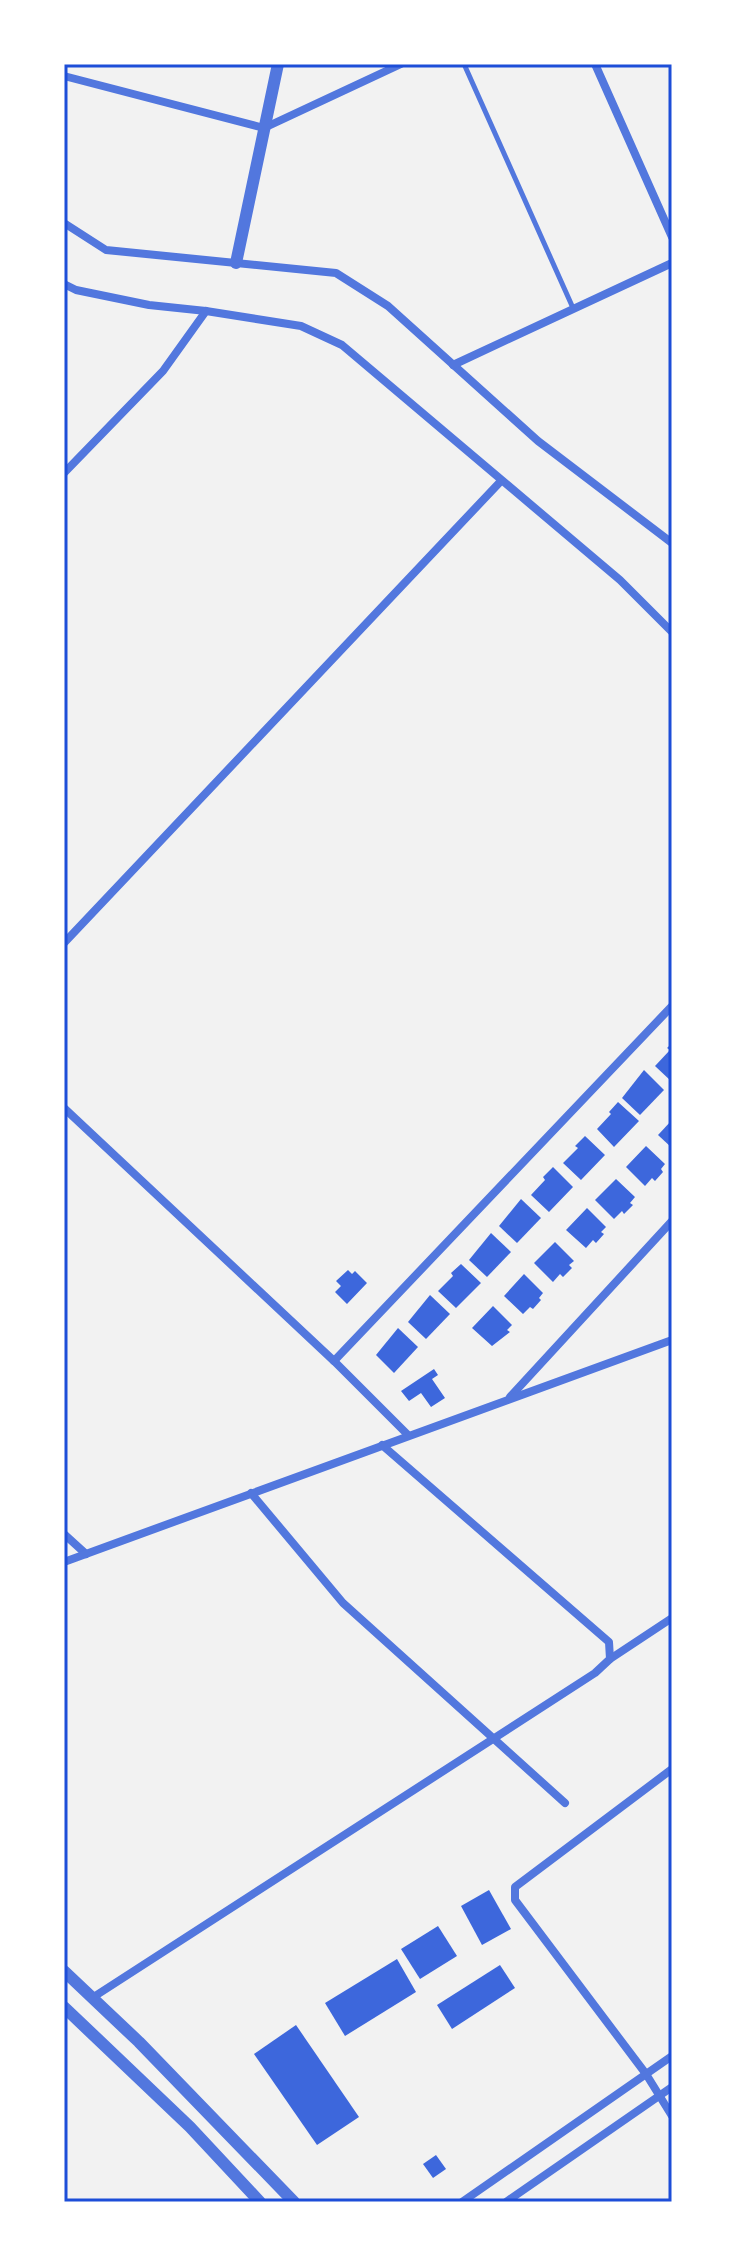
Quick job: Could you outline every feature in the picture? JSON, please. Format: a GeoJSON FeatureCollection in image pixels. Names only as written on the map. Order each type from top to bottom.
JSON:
{"type":"FeatureCollection","features":[{"type":"Feature","properties":{"kind":"street"},"geometry":{"type":"LineString","coordinates":[[236,263],[278,64]]}},
{"type":"Feature","properties":{"kind":"street"},"geometry":{"type":"LineString","coordinates":[[64,76],[264,128],[401,64]]}},
{"type":"Feature","properties":{"kind":"street"},"geometry":{"type":"LineString","coordinates":[[595,64],[672,237]]}},
{"type":"Feature","properties":{"kind":"street"},"geometry":{"type":"LineString","coordinates":[[64,223],[106,250],[336,273],[388,306],[538,441],[672,543]]}},
{"type":"Feature","properties":{"kind":"street"},"geometry":{"type":"LineString","coordinates":[[453,365],[672,263]]}},
{"type":"Feature","properties":{"kind":"street"},"geometry":{"type":"LineString","coordinates":[[64,284],[76,290],[149,305],[301,326],[342,345],[620,580],[672,632]]}},
{"type":"Feature","properties":{"kind":"street"},"geometry":{"type":"LineString","coordinates":[[64,473],[163,371],[206,311]]}},
{"type":"Feature","properties":{"kind":"street"},"geometry":{"type":"LineString","coordinates":[[64,943],[501,481]]}},
{"type":"Feature","properties":{"kind":"street"},"geometry":{"type":"LineString","coordinates":[[334,1361],[672,1006]]}},
{"type":"Feature","properties":{"kind":"street"},"geometry":{"type":"LineString","coordinates":[[64,1108],[334,1361],[408,1435]]}},
{"type":"Feature","properties":{"kind":"street"},"geometry":{"type":"LineString","coordinates":[[508,1398],[672,1221]]}},
{"type":"Feature","properties":{"kind":"street"},"geometry":{"type":"LineString","coordinates":[[64,1562],[672,1340]]}},
{"type":"Feature","properties":{"kind":"street"},"geometry":{"type":"LineString","coordinates":[[382,1445],[609,1642],[610,1659]]}},
{"type":"Feature","properties":{"kind":"street"},"geometry":{"type":"LineString","coordinates":[[251,1493],[343,1603],[565,1803]]}},
{"type":"Feature","properties":{"kind":"street"},"geometry":{"type":"LineString","coordinates":[[64,1534],[86,1554]]}},
{"type":"Feature","properties":{"kind":"street"},"geometry":{"type":"LineString","coordinates":[[92,1998],[595,1673],[610,1659],[672,1618]]}},
{"type":"Feature","properties":{"kind":"street"},"geometry":{"type":"LineString","coordinates":[[672,1769],[515,1887],[515,1900],[646,2074],[672,2116]]}},
{"type":"Feature","properties":{"kind":"street"},"geometry":{"type":"LineString","coordinates":[[64,1971],[294,2202]]}},
{"type":"Feature","properties":{"kind":"street"},"geometry":{"type":"LineString","coordinates":[[64,2007],[190,2127],[260,2202]]}},
{"type":"Feature","properties":{"kind":"street"},"geometry":{"type":"LineString","coordinates":[[462,2202],[672,2056]]}},
{"type":"Feature","properties":{"kind":"street"},"geometry":{"type":"LineString","coordinates":[[506,2202],[672,2087]]}},
{"type":"Feature","properties":{"kind":"lane"},"geometry":{"type":"LineString","coordinates":[[464,64],[573,309]]}},
{"type":"Feature","properties":{"kind":"building"},"geometry":{"type":"Polygon","coordinates":[[[672,1043],[672,1082],[655,1066],[670,1050],[667,1048],[672,1043]]]}},
{"type":"Feature","properties":{"kind":"building"},"geometry":{"type":"Polygon","coordinates":[[[644,1070],[664,1090],[640,1115],[622,1098],[644,1070]]]}},
{"type":"Feature","properties":{"kind":"building"},"geometry":{"type":"Polygon","coordinates":[[[618,1102],[639,1121],[614,1147],[597,1129],[618,1102]]]}},
{"type":"Feature","properties":{"kind":"building"},"geometry":{"type":"Polygon","coordinates":[[[672,1120],[672,1148],[658,1135],[672,1120]]]}},
{"type":"Feature","properties":{"kind":"building"},"geometry":{"type":"Polygon","coordinates":[[[585,1136],[605,1155],[581,1180],[563,1163],[585,1136]]]}},
{"type":"Feature","properties":{"kind":"building"},"geometry":{"type":"Polygon","coordinates":[[[646,1146],[665,1164],[655,1181],[652,1178],[645,1186],[626,1167],[646,1146]]]}},
{"type":"Feature","properties":{"kind":"building"},"geometry":{"type":"Polygon","coordinates":[[[553,1167],[573,1187],[549,1212],[531,1195],[553,1167]]]}},
{"type":"Feature","properties":{"kind":"building"},"geometry":{"type":"Polygon","coordinates":[[[616,1179],[635,1197],[630,1203],[633,1205],[614,1219],[595,1200],[616,1179]]]}},
{"type":"Feature","properties":{"kind":"building"},"geometry":{"type":"Polygon","coordinates":[[[521,1199],[541,1218],[517,1243],[499,1226],[521,1199]]]}},
{"type":"Feature","properties":{"kind":"building"},"geometry":{"type":"Polygon","coordinates":[[[587,1208],[606,1227],[596,1243],[593,1240],[586,1248],[566,1230],[587,1208]]]}},
{"type":"Feature","properties":{"kind":"building"},"geometry":{"type":"Polygon","coordinates":[[[491,1233],[511,1252],[487,1277],[469,1260],[491,1233]]]}},
{"type":"Feature","properties":{"kind":"building"},"geometry":{"type":"Polygon","coordinates":[[[555,1242],[574,1261],[563,1277],[560,1274],[553,1282],[534,1263],[555,1242]]]}},
{"type":"Feature","properties":{"kind":"building"},"geometry":{"type":"Polygon","coordinates":[[[461,1264],[481,1283],[456,1308],[438,1291],[461,1264]]]}},
{"type":"Feature","properties":{"kind":"building"},"geometry":{"type":"Polygon","coordinates":[[[348,1270],[352,1274],[355,1271],[367,1283],[347,1304],[335,1292],[341,1286],[336,1281],[348,1270]]]}},
{"type":"Feature","properties":{"kind":"building"},"geometry":{"type":"Polygon","coordinates":[[[524,1274],[543,1293],[533,1309],[530,1307],[523,1314],[504,1296],[524,1274]]]}},
{"type":"Feature","properties":{"kind":"building"},"geometry":{"type":"Polygon","coordinates":[[[430,1295],[450,1314],[426,1339],[408,1322],[430,1295]]]}},
{"type":"Feature","properties":{"kind":"building"},"geometry":{"type":"Polygon","coordinates":[[[493,1306],[512,1325],[507,1330],[510,1332],[492,1346],[472,1328],[493,1306]]]}},
{"type":"Feature","properties":{"kind":"building"},"geometry":{"type":"Polygon","coordinates":[[[398,1328],[418,1347],[394,1373],[376,1355],[398,1328]]]}},
{"type":"Feature","properties":{"kind":"building"},"geometry":{"type":"Polygon","coordinates":[[[434,1369],[438,1375],[432,1379],[445,1398],[431,1407],[421,1393],[409,1401],[401,1391],[434,1369]]]}},
{"type":"Feature","properties":{"kind":"building"},"geometry":{"type":"Polygon","coordinates":[[[489,1890],[511,1929],[482,1945],[461,1906],[489,1890]]]}},
{"type":"Feature","properties":{"kind":"building"},"geometry":{"type":"Polygon","coordinates":[[[438,1926],[457,1956],[420,1979],[401,1949],[438,1926]]]}},
{"type":"Feature","properties":{"kind":"building"},"geometry":{"type":"Polygon","coordinates":[[[397,1959],[416,1992],[345,2036],[325,2003],[397,1959]]]}},
{"type":"Feature","properties":{"kind":"building"},"geometry":{"type":"Polygon","coordinates":[[[500,1965],[515,1988],[452,2029],[437,2005],[500,1965]]]}},
{"type":"Feature","properties":{"kind":"building"},"geometry":{"type":"Polygon","coordinates":[[[296,2025],[359,2117],[317,2145],[254,2054],[296,2025]]]}},
{"type":"Feature","properties":{"kind":"building"},"geometry":{"type":"Polygon","coordinates":[[[436,2155],[446,2169],[433,2178],[423,2164],[436,2155]]]}}]}
